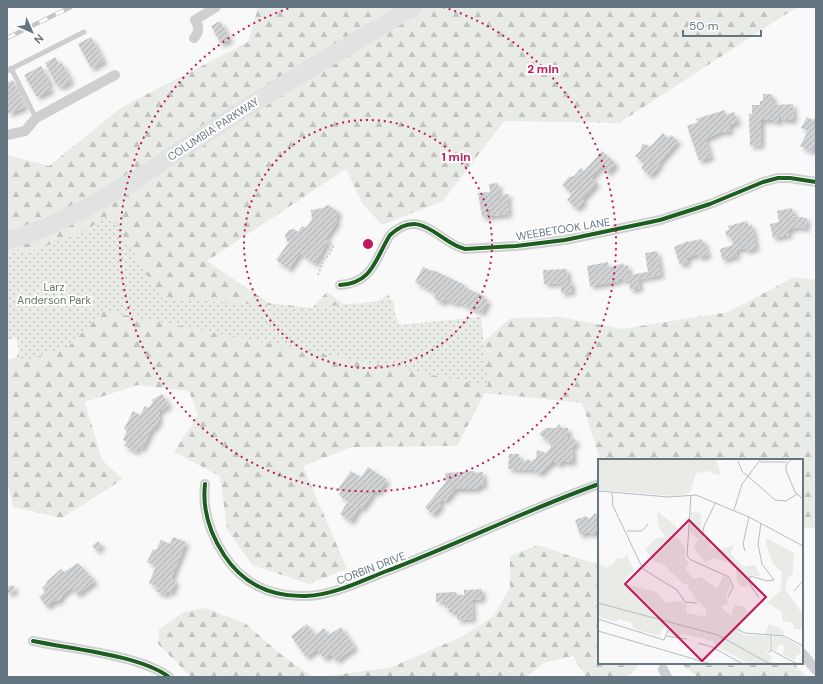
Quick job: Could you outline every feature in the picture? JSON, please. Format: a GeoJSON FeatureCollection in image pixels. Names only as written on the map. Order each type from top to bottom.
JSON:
{"type":"FeatureCollection","features":[{"type":"Feature","properties":{"kind":"highway","name":"COLUMBIA PARKWAY"},"geometry":{"type":"LineString","coordinates":[[7,241],[53,224],[106,196],[244,108],[412,7]]}},
{"type":"Feature","properties":{"kind":"street"},"geometry":{"type":"LineString","coordinates":[[194,38],[198,34],[199,28],[195,20],[216,7]]}},
{"type":"Feature","properties":{"kind":"street"},"geometry":{"type":"LineString","coordinates":[[7,135],[25,131],[36,118],[115,74]]}},
{"type":"Feature","properties":{"kind":"street","name":"WEEBETOOK LANE"},"geometry":{"type":"LineString","coordinates":[[340,285],[351,284],[368,274],[390,235],[406,226],[418,225],[430,228],[458,248],[465,249],[516,246],[594,235],[660,220],[710,204],[771,180],[790,178],[816,182]]}},
{"type":"Feature","properties":{"kind":"street","name":"CORBIN DRIVE"},"geometry":{"type":"LineString","coordinates":[[205,484],[203,496],[206,520],[218,546],[228,562],[249,582],[267,590],[286,595],[305,596],[334,591],[425,557],[546,503],[598,484]]}},
{"type":"Feature","properties":{"kind":"street"},"geometry":{"type":"LineString","coordinates":[[33,641],[132,660],[163,672],[170,677]]}},
{"type":"Feature","properties":{"kind":"street"},"geometry":{"type":"LineString","coordinates":[[803,655],[816,670]]}},
{"type":"Feature","properties":{"kind":"lane"},"geometry":{"type":"LineString","coordinates":[[36,118],[9,70],[84,32]]}},
{"type":"Feature","properties":{"kind":"path"},"geometry":{"type":"LineString","coordinates":[[318,275],[324,259],[329,255],[333,247],[330,241],[325,239]]}},
{"type":"Feature","properties":{"kind":"green space"},"geometry":{"type":"Polygon","coordinates":[[[258,7],[801,7],[794,9],[619,123],[504,121],[443,201],[382,225],[362,203],[346,169],[207,261],[269,303],[312,308],[327,292],[355,312],[389,295],[412,361],[466,356],[511,318],[561,317],[622,329],[728,312],[794,277],[816,280],[816,529],[803,527],[803,459],[643,459],[640,457],[630,459],[600,459],[582,403],[485,393],[457,446],[352,447],[303,466],[347,569],[309,584],[252,565],[227,529],[220,476],[174,452],[198,415],[189,391],[138,385],[85,402],[102,460],[123,479],[62,518],[13,507],[7,479],[7,360],[17,357],[22,339],[7,330],[7,155],[49,166],[122,107],[248,42],[258,7]]]}},
{"type":"Feature","properties":{"kind":"green space","name":"Larz Anderson Park"},"geometry":{"type":"Polygon","coordinates":[[[110,214],[161,298],[309,308],[393,300],[396,325],[481,317],[488,386],[104,311],[67,348],[22,361],[16,338],[7,340],[7,254],[22,249],[25,254],[85,231],[110,214]]]}},
{"type":"Feature","properties":{"kind":"green space"},"geometry":{"type":"Polygon","coordinates":[[[538,545],[586,561],[598,563],[598,664],[640,664],[627,677],[586,677],[573,656],[544,663],[526,677],[319,677],[389,668],[461,637],[494,616],[510,587],[510,556],[538,545]]]}},
{"type":"Feature","properties":{"kind":"green space"},"geometry":{"type":"Polygon","coordinates":[[[206,608],[246,624],[279,653],[313,677],[191,677],[158,644],[159,629],[184,612],[206,608]]]}},
{"type":"Feature","properties":{"kind":"green space"},"geometry":{"type":"Polygon","coordinates":[[[681,664],[795,664],[806,677],[698,677],[681,664]]]}},
{"type":"Feature","properties":{"kind":"building"},"geometry":{"type":"Polygon","coordinates":[[[220,21],[230,39],[221,44],[211,26],[220,21]]]}},
{"type":"Feature","properties":{"kind":"building"},"geometry":{"type":"Polygon","coordinates":[[[91,37],[104,61],[91,68],[78,44],[91,37]]]}},
{"type":"Feature","properties":{"kind":"building"},"geometry":{"type":"Polygon","coordinates":[[[55,57],[59,65],[62,63],[71,81],[61,87],[60,85],[57,86],[45,63],[55,57]]]}},
{"type":"Feature","properties":{"kind":"building"},"geometry":{"type":"Polygon","coordinates":[[[41,66],[50,83],[48,85],[51,90],[37,97],[24,75],[41,66]]]}},
{"type":"Feature","properties":{"kind":"building"},"geometry":{"type":"Polygon","coordinates":[[[13,80],[25,107],[8,114],[7,83],[13,80]]]}},
{"type":"Feature","properties":{"kind":"building"},"geometry":{"type":"Polygon","coordinates":[[[763,94],[772,94],[772,101],[775,101],[775,105],[793,104],[794,120],[782,120],[781,117],[779,117],[779,122],[774,122],[774,120],[761,120],[761,145],[750,146],[749,114],[752,114],[752,105],[760,105],[760,101],[763,101],[763,94]]]}},
{"type":"Feature","properties":{"kind":"building"},"geometry":{"type":"Polygon","coordinates":[[[725,110],[726,115],[734,112],[738,122],[729,125],[731,130],[724,133],[723,131],[705,139],[711,157],[699,161],[687,126],[698,122],[696,119],[725,110]]]}},
{"type":"Feature","properties":{"kind":"building"},"geometry":{"type":"Polygon","coordinates":[[[816,115],[816,144],[811,152],[800,146],[808,131],[801,128],[807,117],[813,120],[816,115]]]}},
{"type":"Feature","properties":{"kind":"building"},"geometry":{"type":"Polygon","coordinates":[[[663,133],[668,138],[671,135],[678,141],[658,164],[660,165],[650,176],[641,168],[644,164],[635,156],[641,150],[642,144],[650,147],[663,133]]]}},
{"type":"Feature","properties":{"kind":"building"},"geometry":{"type":"Polygon","coordinates":[[[602,151],[616,164],[608,173],[601,166],[591,178],[597,183],[582,199],[584,201],[577,209],[567,200],[572,194],[562,185],[569,177],[574,176],[581,168],[584,171],[602,151]]]}},
{"type":"Feature","properties":{"kind":"building"},"geometry":{"type":"Polygon","coordinates":[[[498,183],[499,195],[509,194],[509,198],[507,198],[509,214],[482,217],[478,193],[490,192],[489,184],[498,183]]]}},
{"type":"Feature","properties":{"kind":"building"},"geometry":{"type":"Polygon","coordinates":[[[328,205],[339,212],[336,217],[337,222],[325,239],[328,241],[315,264],[300,253],[289,269],[276,260],[289,242],[286,240],[285,235],[289,230],[294,229],[298,232],[302,226],[306,228],[312,219],[311,210],[323,208],[328,205]]]}},
{"type":"Feature","properties":{"kind":"building"},"geometry":{"type":"Polygon","coordinates":[[[792,208],[794,216],[807,218],[806,229],[798,227],[788,230],[789,235],[773,238],[770,224],[779,222],[777,211],[792,208]]]}},
{"type":"Feature","properties":{"kind":"building"},"geometry":{"type":"Polygon","coordinates":[[[747,221],[749,226],[752,225],[756,248],[745,251],[745,248],[736,250],[737,256],[722,260],[720,249],[733,245],[731,236],[727,237],[725,231],[729,230],[728,226],[747,221]]]}},
{"type":"Feature","properties":{"kind":"building"},"geometry":{"type":"Polygon","coordinates":[[[701,239],[704,241],[708,255],[699,258],[698,254],[686,258],[688,262],[680,265],[674,247],[688,241],[701,239]]]}},
{"type":"Feature","properties":{"kind":"building"},"geometry":{"type":"Polygon","coordinates":[[[657,251],[661,275],[638,279],[640,288],[630,290],[629,280],[623,281],[623,278],[619,279],[619,281],[590,286],[587,266],[608,262],[609,268],[623,263],[624,266],[628,265],[629,275],[648,272],[645,253],[657,251]]]}},
{"type":"Feature","properties":{"kind":"building"},"geometry":{"type":"Polygon","coordinates":[[[423,267],[465,285],[464,287],[484,296],[483,298],[488,300],[482,313],[457,302],[456,304],[445,299],[443,303],[434,299],[436,294],[415,282],[423,267]]]}},
{"type":"Feature","properties":{"kind":"building"},"geometry":{"type":"Polygon","coordinates":[[[567,269],[568,281],[571,281],[572,292],[561,293],[561,283],[544,284],[543,270],[567,269]]]}},
{"type":"Feature","properties":{"kind":"building"},"geometry":{"type":"Polygon","coordinates":[[[162,394],[169,405],[158,412],[160,413],[158,417],[160,418],[154,429],[152,428],[142,449],[138,447],[136,452],[124,446],[127,442],[123,440],[127,431],[124,429],[133,411],[140,415],[145,406],[148,408],[153,402],[152,400],[162,394]]]}},
{"type":"Feature","properties":{"kind":"building"},"geometry":{"type":"Polygon","coordinates":[[[559,424],[562,428],[568,428],[568,440],[572,437],[577,442],[571,449],[573,451],[573,462],[561,462],[558,466],[556,462],[552,462],[539,474],[534,470],[508,469],[509,454],[519,454],[519,457],[524,462],[528,459],[532,462],[533,459],[536,459],[537,450],[546,453],[551,447],[551,441],[546,440],[539,434],[546,428],[556,428],[559,424]]]}},
{"type":"Feature","properties":{"kind":"building"},"geometry":{"type":"Polygon","coordinates":[[[368,467],[387,480],[378,493],[375,490],[362,509],[359,507],[351,522],[340,514],[347,503],[352,505],[339,495],[341,491],[338,489],[351,471],[361,477],[368,467]]]}},
{"type":"Feature","properties":{"kind":"building"},"geometry":{"type":"Polygon","coordinates":[[[475,471],[475,473],[483,472],[484,485],[478,486],[478,489],[455,489],[445,501],[442,499],[439,503],[441,505],[433,515],[425,507],[446,482],[445,473],[475,471]]]}},
{"type":"Feature","properties":{"kind":"building"},"geometry":{"type":"Polygon","coordinates":[[[595,513],[598,516],[598,530],[594,535],[589,532],[580,535],[575,520],[586,516],[589,519],[595,513]]]}},
{"type":"Feature","properties":{"kind":"building"},"geometry":{"type":"Polygon","coordinates":[[[173,537],[186,542],[171,579],[176,581],[171,593],[167,591],[165,595],[155,591],[157,587],[149,583],[156,566],[147,562],[153,549],[156,550],[161,540],[170,544],[173,537]]]}},
{"type":"Feature","properties":{"kind":"building"},"geometry":{"type":"Polygon","coordinates":[[[98,541],[102,546],[97,551],[92,546],[98,541]]]}},
{"type":"Feature","properties":{"kind":"building"},"geometry":{"type":"Polygon","coordinates":[[[78,563],[95,581],[77,595],[72,587],[61,596],[62,597],[58,601],[54,601],[47,607],[39,597],[45,592],[42,588],[47,583],[46,582],[61,569],[64,572],[78,563]]]}},
{"type":"Feature","properties":{"kind":"building"},"geometry":{"type":"Polygon","coordinates":[[[13,585],[15,591],[7,594],[7,587],[13,585]]]}},
{"type":"Feature","properties":{"kind":"building"},"geometry":{"type":"Polygon","coordinates":[[[482,589],[482,599],[468,600],[472,601],[473,619],[457,620],[457,612],[449,612],[449,608],[445,608],[445,601],[436,602],[436,593],[456,592],[457,595],[464,595],[464,590],[482,589]]]}},
{"type":"Feature","properties":{"kind":"building"},"geometry":{"type":"Polygon","coordinates":[[[307,624],[315,635],[324,628],[329,635],[341,627],[355,647],[336,661],[331,654],[324,659],[317,649],[306,657],[291,636],[307,624]]]}},
{"type":"Feature","properties":{"kind":"railway"},"geometry":{"type":"LineString","coordinates":[[7,38],[71,7]]}},
{"type":"Feature","properties":{"kind":"cycle path"},"geometry":{"type":"LineString","coordinates":[[340,285],[360,280],[366,275],[372,268],[390,235],[401,227],[411,224],[421,225],[455,245],[465,249],[516,246],[565,240],[660,220],[710,204],[763,182],[778,178],[790,178],[816,182]]}},
{"type":"Feature","properties":{"kind":"cycle path"},"geometry":{"type":"LineString","coordinates":[[205,484],[204,494],[208,521],[214,538],[224,555],[240,574],[259,587],[293,596],[316,595],[336,591],[438,551],[545,505],[598,484]]}},
{"type":"Feature","properties":{"kind":"cycle path"},"geometry":{"type":"LineString","coordinates":[[33,641],[123,658],[156,669],[169,677]]}}]}
